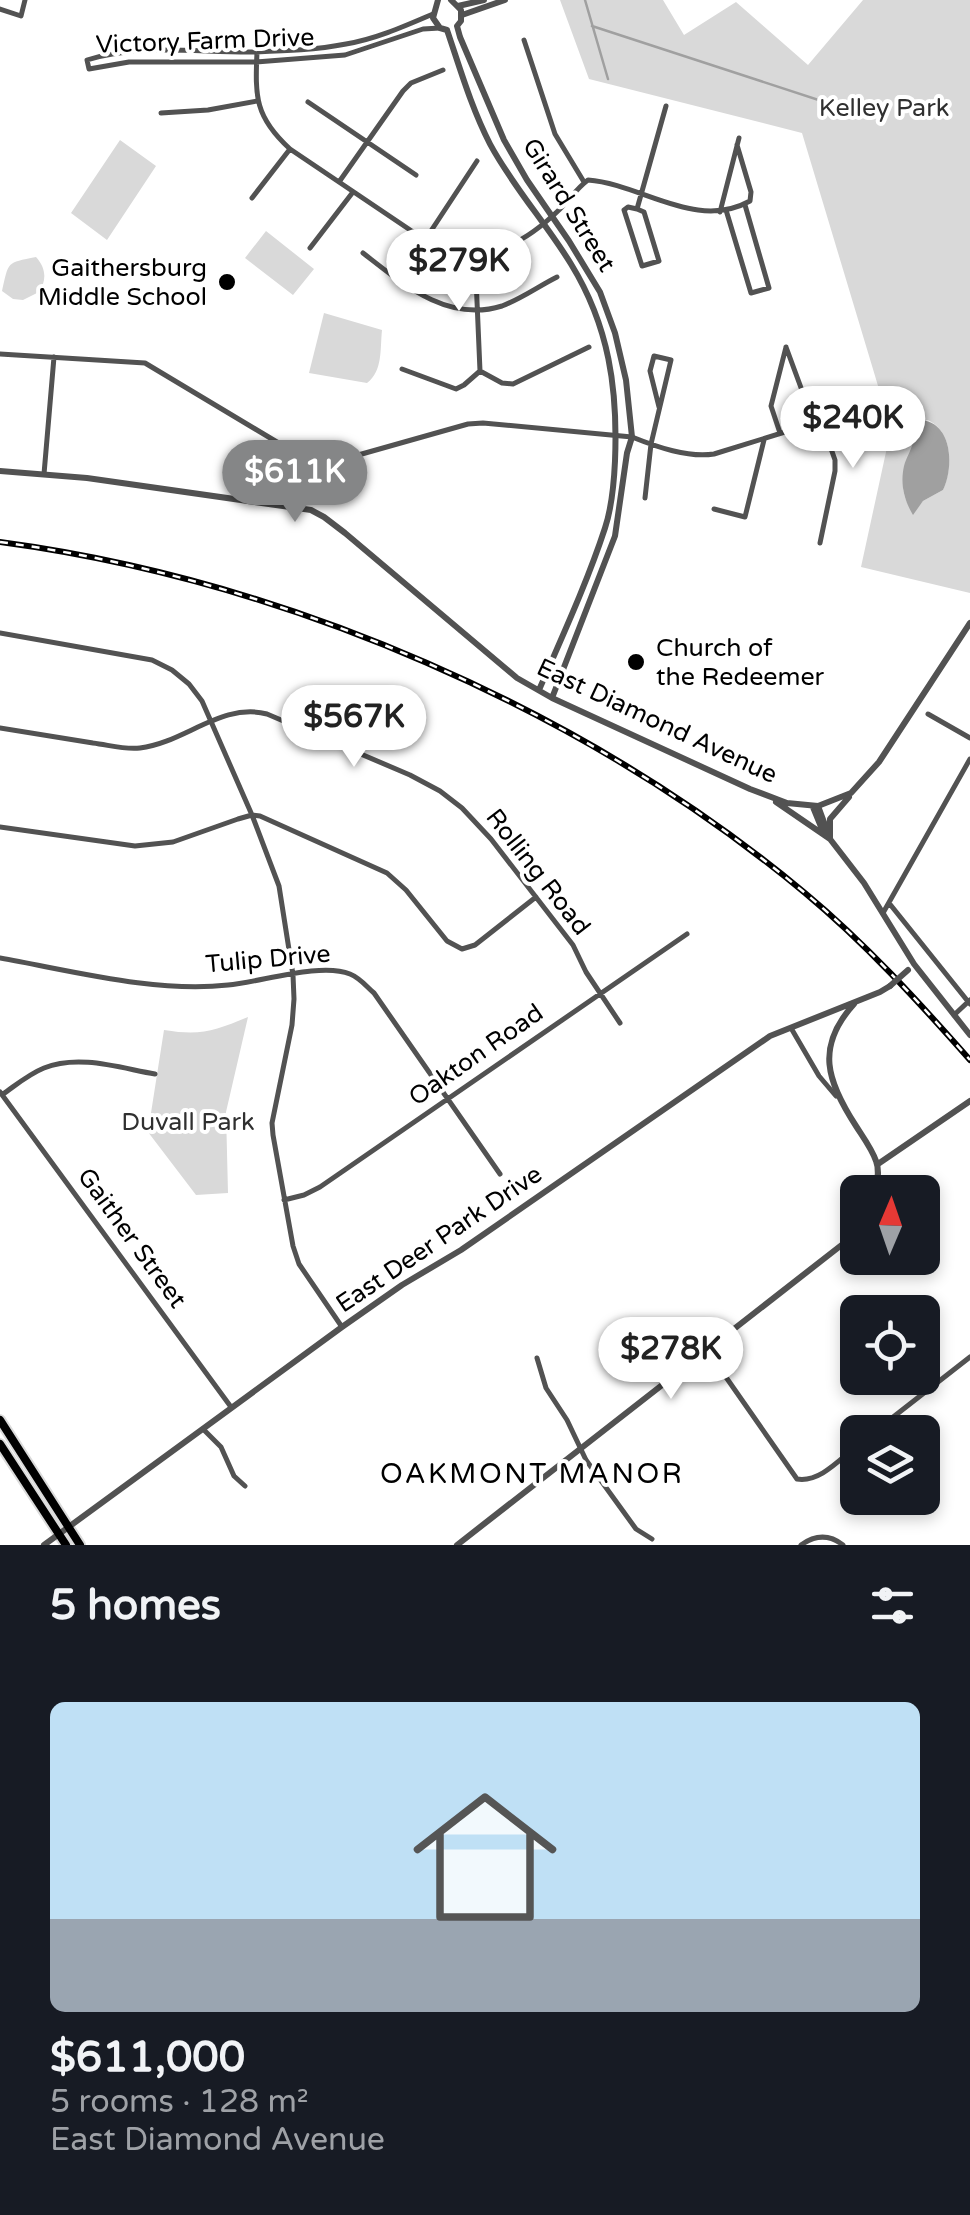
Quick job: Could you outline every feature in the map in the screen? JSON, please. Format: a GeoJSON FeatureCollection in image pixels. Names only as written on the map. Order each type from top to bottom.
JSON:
{"type":"FeatureCollection","features":[{"type":"Feature","properties":{"kind":"main road"},"geometry":{"type":"LineString","coordinates":[[0,1420],[80,1545]]}},
{"type":"Feature","properties":{"kind":"main road"},"geometry":{"type":"LineString","coordinates":[[0,1444],[66,1545]]}},
{"type":"Feature","properties":{"kind":"street"},"geometry":{"type":"LineString","coordinates":[[0,9],[20,16],[25,0]]}},
{"type":"Feature","properties":{"kind":"street"},"geometry":{"type":"LineString","coordinates":[[484,0],[445,1],[436,6],[434,22],[443,29],[457,26],[462,15],[505,0]]}},
{"type":"Feature","properties":{"kind":"street"},"geometry":{"type":"LineString","coordinates":[[454,2],[462,15]]}},
{"type":"Feature","properties":{"kind":"street","name":"Victory Farm Drive"},"geometry":{"type":"LineString","coordinates":[[436,6],[378,36],[348,44],[257,52],[117,53],[87,60],[86,65],[89,69],[129,62],[256,62],[345,55],[423,29],[443,29]]}},
{"type":"Feature","properties":{"kind":"street","name":"Girard Street"},"geometry":{"type":"LineString","coordinates":[[457,26],[504,140],[600,292],[626,380],[632,437],[615,536],[552,698]]}},
{"type":"Feature","properties":{"kind":"street","name":"Girard Street"},"geometry":{"type":"LineString","coordinates":[[443,29],[491,145],[588,294],[613,378],[614,486],[606,526],[539,690]]}},
{"type":"Feature","properties":{"kind":"street"},"geometry":{"type":"LineString","coordinates":[[524,40],[555,134],[584,182]]}},
{"type":"Feature","properties":{"kind":"street"},"geometry":{"type":"LineString","coordinates":[[257,52],[256,101],[275,136],[425,240],[452,251],[475,254],[506,248],[552,216],[584,182],[592,180],[700,212],[723,211],[744,204],[750,200],[751,192],[738,142],[723,211],[750,293],[769,288],[744,204]]}},
{"type":"Feature","properties":{"kind":"street"},"geometry":{"type":"LineString","coordinates":[[339,182],[411,84],[443,70]]}},
{"type":"Feature","properties":{"kind":"street"},"geometry":{"type":"LineString","coordinates":[[161,113],[256,101]]}},
{"type":"Feature","properties":{"kind":"street"},"geometry":{"type":"LineString","coordinates":[[308,102],[416,175]]}},
{"type":"Feature","properties":{"kind":"street"},"geometry":{"type":"LineString","coordinates":[[636,209],[666,106]]}},
{"type":"Feature","properties":{"kind":"street"},"geometry":{"type":"LineString","coordinates":[[252,198],[290,149]]}},
{"type":"Feature","properties":{"kind":"street"},"geometry":{"type":"LineString","coordinates":[[425,240],[478,162]]}},
{"type":"Feature","properties":{"kind":"street"},"geometry":{"type":"LineString","coordinates":[[310,248],[353,192]]}},
{"type":"Feature","properties":{"kind":"street"},"geometry":{"type":"LineString","coordinates":[[636,209],[644,212],[659,261],[642,266],[624,210],[636,209]]}},
{"type":"Feature","properties":{"kind":"street"},"geometry":{"type":"LineString","coordinates":[[363,253],[412,291],[449,307],[498,307],[557,276]]}},
{"type":"Feature","properties":{"kind":"street"},"geometry":{"type":"LineString","coordinates":[[475,254],[480,371]]}},
{"type":"Feature","properties":{"kind":"street"},"geometry":{"type":"LineString","coordinates":[[780,433],[771,406],[786,346],[817,422]]}},
{"type":"Feature","properties":{"kind":"street"},"geometry":{"type":"LineString","coordinates":[[480,371],[514,384],[588,347]]}},
{"type":"Feature","properties":{"kind":"street"},"geometry":{"type":"LineString","coordinates":[[0,354],[144,363],[307,460],[322,463],[468,424],[632,437],[704,456],[817,422],[825,425],[836,460],[820,542]]}},
{"type":"Feature","properties":{"kind":"street"},"geometry":{"type":"LineString","coordinates":[[645,498],[651,444],[671,360],[654,356],[650,371],[659,407]]}},
{"type":"Feature","properties":{"kind":"street"},"geometry":{"type":"LineString","coordinates":[[44,474],[54,357]]}},
{"type":"Feature","properties":{"kind":"street"},"geometry":{"type":"LineString","coordinates":[[402,368],[456,388],[480,371]]}},
{"type":"Feature","properties":{"kind":"street"},"geometry":{"type":"LineString","coordinates":[[714,509],[745,517],[765,438]]}},
{"type":"Feature","properties":{"kind":"street","name":"East Diamond Avenue"},"geometry":{"type":"LineString","coordinates":[[0,471],[120,482],[310,510],[345,533],[517,678],[552,698],[771,798],[816,806]]}},
{"type":"Feature","properties":{"kind":"street"},"geometry":{"type":"LineString","coordinates":[[827,837],[830,819],[878,762],[970,623]]}},
{"type":"Feature","properties":{"kind":"street"},"geometry":{"type":"LineString","coordinates":[[0,633],[152,660],[172,670],[202,701],[279,886],[294,975],[292,1026],[272,1123],[298,1264],[342,1328]]}},
{"type":"Feature","properties":{"kind":"street","name":"Rolling Road"},"geometry":{"type":"LineString","coordinates":[[0,728],[130,749],[158,744],[211,721],[254,710],[410,776],[462,808],[491,839],[573,945],[620,1023]]}},
{"type":"Feature","properties":{"kind":"street"},"geometry":{"type":"LineString","coordinates":[[928,714],[970,738]]}},
{"type":"Feature","properties":{"kind":"street"},"geometry":{"type":"LineString","coordinates":[[882,913],[970,759]]}},
{"type":"Feature","properties":{"kind":"street"},"geometry":{"type":"LineString","coordinates":[[827,837],[816,806],[851,793]]}},
{"type":"Feature","properties":{"kind":"street"},"geometry":{"type":"LineString","coordinates":[[771,798],[827,837],[864,883],[911,967],[970,1035]]}},
{"type":"Feature","properties":{"kind":"street"},"geometry":{"type":"LineString","coordinates":[[0,827],[135,846],[173,842],[252,815],[398,880],[456,948],[469,948],[536,897]]}},
{"type":"Feature","properties":{"kind":"street"},"geometry":{"type":"LineString","coordinates":[[888,902],[969,1002],[954,1016]]}},
{"type":"Feature","properties":{"kind":"street","name":"Oakton Road"},"geometry":{"type":"LineString","coordinates":[[284,1200],[320,1188],[687,934]]}},
{"type":"Feature","properties":{"kind":"street","name":"Tulip Drive"},"geometry":{"type":"LineString","coordinates":[[0,958],[180,986],[228,986],[334,970],[349,974],[374,993],[500,1174]]}},
{"type":"Feature","properties":{"kind":"street","name":"East Deer Park Drive"},"geometry":{"type":"LineString","coordinates":[[44,1545],[342,1328],[462,1250],[770,1036],[890,986],[911,967]]}},
{"type":"Feature","properties":{"kind":"street"},"geometry":{"type":"LineString","coordinates":[[838,1098],[829,1048],[839,1020],[856,1002]]}},
{"type":"Feature","properties":{"kind":"street"},"geometry":{"type":"LineString","coordinates":[[791,1028],[878,1164],[877,1175]]}},
{"type":"Feature","properties":{"kind":"street"},"geometry":{"type":"LineString","coordinates":[[1,1093],[48,1066],[66,1062],[156,1074]]}},
{"type":"Feature","properties":{"kind":"street","name":"Gaither Street"},"geometry":{"type":"LineString","coordinates":[[1,1093],[230,1407]]}},
{"type":"Feature","properties":{"kind":"street"},"geometry":{"type":"LineString","coordinates":[[878,1164],[970,1100]]}},
{"type":"Feature","properties":{"kind":"street"},"geometry":{"type":"LineString","coordinates":[[458,1545],[840,1246]]}},
{"type":"Feature","properties":{"kind":"street"},"geometry":{"type":"LineString","coordinates":[[707,1350],[798,1479],[818,1476],[840,1459]]}},
{"type":"Feature","properties":{"kind":"street"},"geometry":{"type":"LineString","coordinates":[[896,1415],[970,1357]]}},
{"type":"Feature","properties":{"kind":"street"},"geometry":{"type":"LineString","coordinates":[[536,1358],[546,1388],[586,1460],[636,1530],[652,1538]]}},
{"type":"Feature","properties":{"kind":"street"},"geometry":{"type":"LineString","coordinates":[[202,1428],[216,1440],[234,1476],[244,1486]]}},
{"type":"Feature","properties":{"kind":"street"},"geometry":{"type":"LineString","coordinates":[[801,1545],[824,1536],[843,1545]]}},
{"type":"Feature","properties":{"kind":"green space","name":"Kelley Park"},"geometry":{"type":"Polygon","coordinates":[[[560,0],[663,0],[684,35],[736,2],[808,65],[863,0],[970,0],[970,593],[861,567],[891,429],[802,133],[589,79],[560,0]],[[928,420],[919,421],[915,429],[903,487],[913,513],[923,501],[943,490],[946,481],[949,451],[936,426],[928,420]]]}},
{"type":"Feature","properties":{"kind":"green space"},"geometry":{"type":"Polygon","coordinates":[[[120,140],[156,166],[107,240],[71,213],[120,140]]]}},
{"type":"Feature","properties":{"kind":"green space"},"geometry":{"type":"Polygon","coordinates":[[[266,231],[314,269],[293,295],[245,258],[266,231]]]}},
{"type":"Feature","properties":{"kind":"green space"},"geometry":{"type":"Polygon","coordinates":[[[36,257],[44,274],[39,292],[23,300],[13,299],[2,291],[10,265],[36,257]]]}},
{"type":"Feature","properties":{"kind":"green space"},"geometry":{"type":"Polygon","coordinates":[[[324,313],[382,330],[378,366],[367,383],[309,373],[324,313]]]}},
{"type":"Feature","properties":{"kind":"green space","name":"Duvall Park"},"geometry":{"type":"Polygon","coordinates":[[[248,1017],[226,1112],[228,1193],[196,1195],[148,1132],[164,1030],[207,1031],[248,1017]]]}},
{"type":"Feature","properties":{"kind":"shaded area"},"geometry":{"type":"Polygon","coordinates":[[[921,420],[932,423],[945,437],[949,470],[943,490],[923,501],[913,515],[904,492],[903,473],[921,420]]]}},
{"type":"Feature","properties":{"kind":"waterway"},"geometry":{"type":"LineString","coordinates":[[585,0],[608,79]]}},
{"type":"Feature","properties":{"kind":"waterway"},"geometry":{"type":"LineString","coordinates":[[592,26],[840,107]]}},
{"type":"Feature","properties":{"kind":"railway"},"geometry":{"type":"LineString","coordinates":[[0,542],[107,560],[215,587],[322,621],[426,663],[528,711],[626,766],[719,827],[805,893],[890,973],[970,1060]]}},
{"type":"Feature","properties":{"kind":"place","name":"Gaithersburg Middle School"},"geometry":{"type":"Point","coordinates":[227,282]}},
{"type":"Feature","properties":{"kind":"place","name":"Church of the Redeemer"},"geometry":{"type":"Point","coordinates":[636,662]}},
{"type":"Feature","properties":{"kind":"district","name":"OAKMONT MANOR"},"geometry":{"type":"Point","coordinates":[532,1474]}}]}
